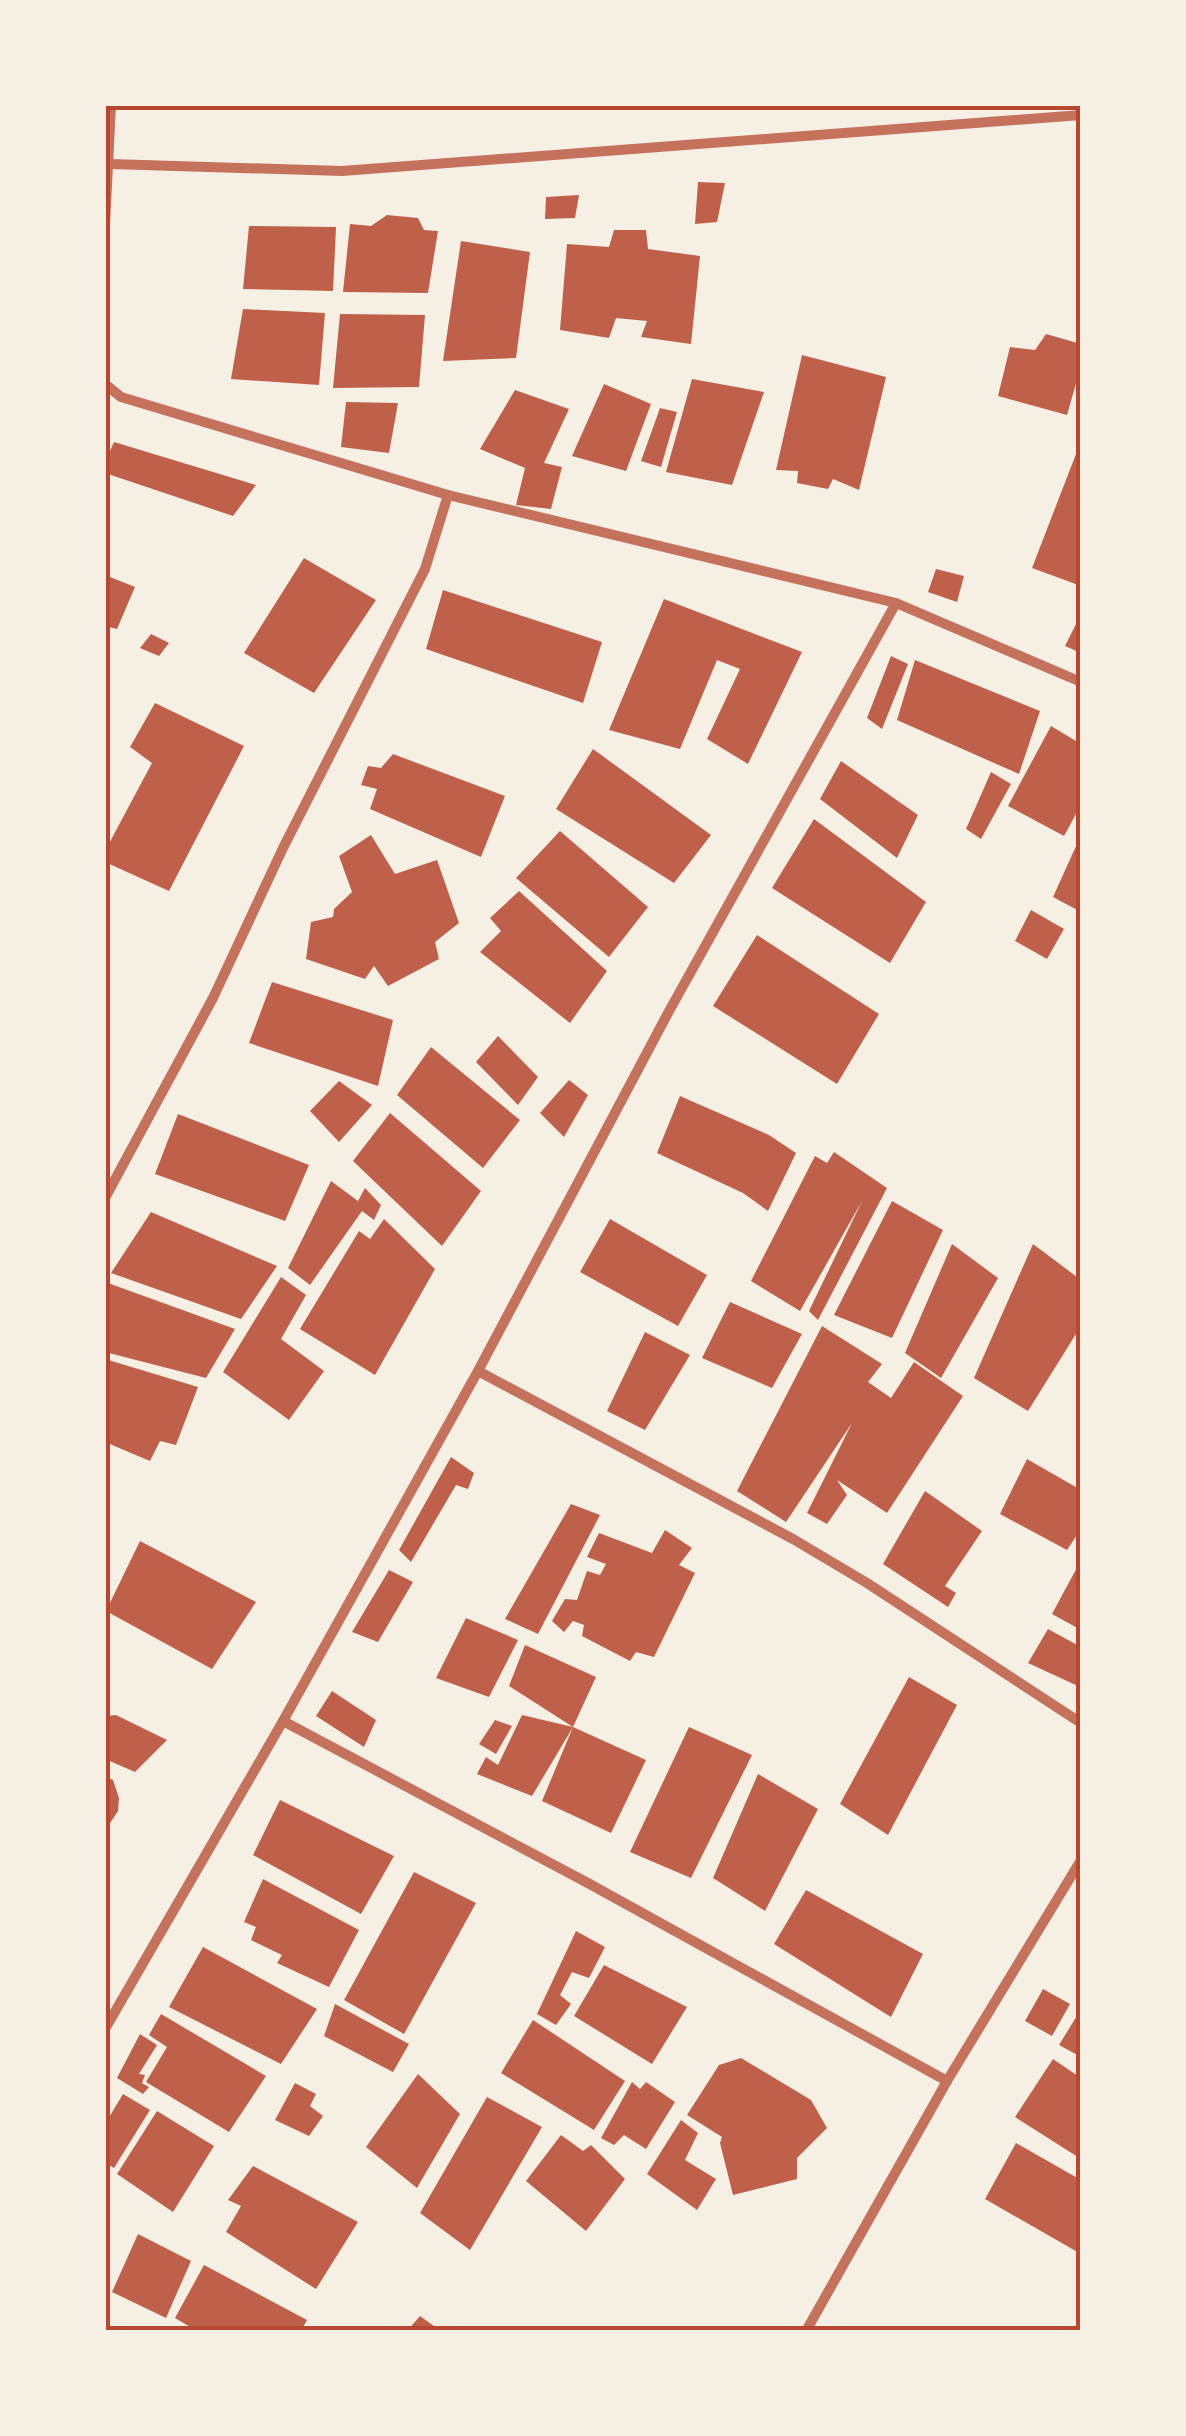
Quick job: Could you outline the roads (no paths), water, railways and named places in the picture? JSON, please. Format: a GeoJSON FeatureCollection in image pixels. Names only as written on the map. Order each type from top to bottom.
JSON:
{"type":"FeatureCollection","features":[{"type":"Feature","properties":{"kind":"street"},"geometry":{"type":"LineString","coordinates":[[105,225],[111,105]]}},
{"type":"Feature","properties":{"kind":"street"},"geometry":{"type":"LineString","coordinates":[[110,164],[342,171],[1081,115]]}},
{"type":"Feature","properties":{"kind":"street"},"geometry":{"type":"LineString","coordinates":[[105,384],[122,396],[448,495],[896,603],[1081,682]]}},
{"type":"Feature","properties":{"kind":"street"},"geometry":{"type":"LineString","coordinates":[[105,1198],[214,998],[283,848],[425,568],[448,495]]}},
{"type":"Feature","properties":{"kind":"street"},"geometry":{"type":"LineString","coordinates":[[105,2028],[282,1722],[478,1370],[668,1013],[896,603]]}},
{"type":"Feature","properties":{"kind":"street"},"geometry":{"type":"LineString","coordinates":[[478,1370],[793,1539],[1081,1723]]}},
{"type":"Feature","properties":{"kind":"street"},"geometry":{"type":"LineString","coordinates":[[282,1722],[586,1882],[947,2081]]}},
{"type":"Feature","properties":{"kind":"street"},"geometry":{"type":"LineString","coordinates":[[806,2331],[947,2081],[1081,1860]]}}]}
